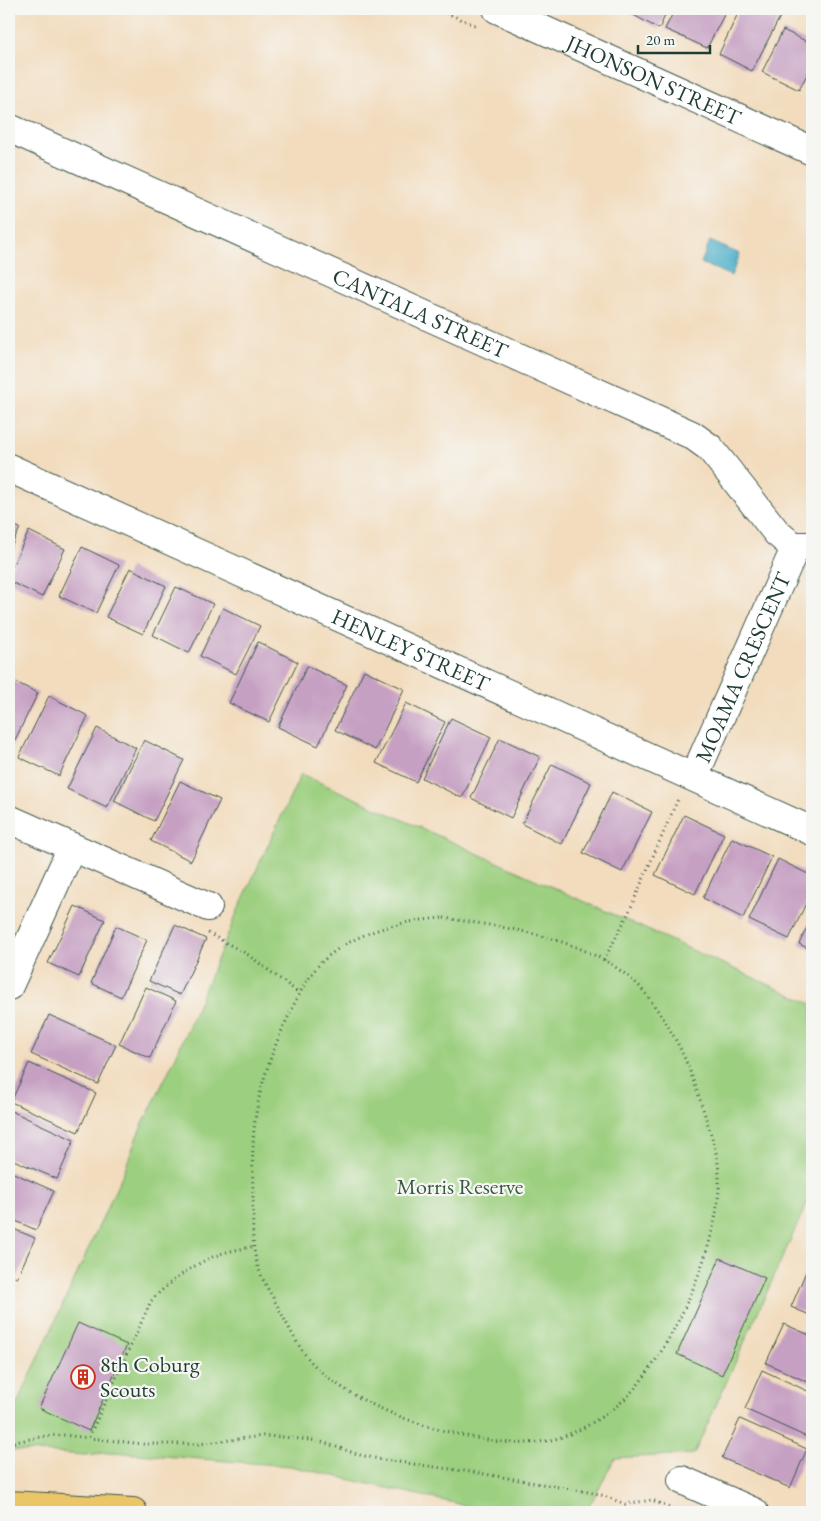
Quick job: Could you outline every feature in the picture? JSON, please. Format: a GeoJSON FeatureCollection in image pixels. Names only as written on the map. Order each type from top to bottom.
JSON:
{"type":"FeatureCollection","features":[{"type":"Feature","properties":{"kind":"highway"},"geometry":{"type":"LineString","coordinates":[[9,1505],[133,1512]]}},
{"type":"Feature","properties":{"kind":"street","name":"JHONSON STREET"},"geometry":{"type":"LineString","coordinates":[[497,9],[812,151]]}},
{"type":"Feature","properties":{"kind":"street","name":"CANTALA STREET"},"geometry":{"type":"LineString","coordinates":[[9,128],[692,435],[717,455],[777,533],[789,543],[804,546]]}},
{"type":"Feature","properties":{"kind":"street","name":"HENLEY STREET"},"geometry":{"type":"LineString","coordinates":[[9,468],[686,787],[812,831]]}},
{"type":"Feature","properties":{"kind":"street","name":"MOAMA CRESCENT"},"geometry":{"type":"LineString","coordinates":[[686,787],[804,546]]}},
{"type":"Feature","properties":{"kind":"street"},"geometry":{"type":"LineString","coordinates":[[9,819],[72,847],[207,920]]}},
{"type":"Feature","properties":{"kind":"street"},"geometry":{"type":"LineString","coordinates":[[9,986],[72,847]]}},
{"type":"Feature","properties":{"kind":"street"},"geometry":{"type":"LineString","coordinates":[[682,1480],[754,1512]]}},
{"type":"Feature","properties":{"kind":"path"},"geometry":{"type":"LineString","coordinates":[[604,960],[628,914],[686,787]]}},
{"type":"Feature","properties":{"kind":"path"},"geometry":{"type":"LineString","coordinates":[[425,919],[452,920],[534,934],[565,943],[604,960],[638,985],[671,1029],[684,1054],[714,1142],[720,1174],[712,1238],[701,1271],[665,1345],[628,1398],[606,1414],[575,1432],[556,1440],[536,1444],[510,1443],[426,1426],[404,1418],[335,1384],[314,1366],[302,1352],[260,1272],[254,1246],[253,1143],[265,1073],[278,1037],[299,993],[312,972],[342,947],[364,935],[400,924],[425,919]]}},
{"type":"Feature","properties":{"kind":"path"},"geometry":{"type":"LineString","coordinates":[[207,920],[247,954],[299,993]]}},
{"type":"Feature","properties":{"kind":"path"},"geometry":{"type":"LineString","coordinates":[[89,1437],[151,1301],[164,1287],[193,1268],[222,1254],[254,1246]]}},
{"type":"Feature","properties":{"kind":"path"},"geometry":{"type":"LineString","coordinates":[[9,1443],[46,1436],[89,1437],[143,1444],[198,1444],[262,1436],[319,1441],[360,1455],[384,1460],[599,1494],[625,1504],[652,1500],[679,1512]]}},
{"type":"Feature","properties":{"kind":"green space","name":"Morris Reserve"},"geometry":{"type":"Polygon","coordinates":[[[301,774],[812,1004],[812,1192],[694,1454],[615,1458],[586,1512],[494,1512],[290,1466],[112,1452],[85,1455],[9,1450],[9,1422],[125,1169],[137,1136],[176,1056],[242,901],[301,774]]]}},
{"type":"Feature","properties":{"kind":"water"},"geometry":{"type":"Polygon","coordinates":[[[710,241],[740,254],[731,276],[701,263],[710,241]]]}},
{"type":"Feature","properties":{"kind":"building"},"geometry":{"type":"Polygon","coordinates":[[[598,9],[614,9],[611,14],[598,9]]]}},
{"type":"Feature","properties":{"kind":"building"},"geometry":{"type":"Polygon","coordinates":[[[629,9],[668,9],[659,29],[628,12],[629,9]]]}},
{"type":"Feature","properties":{"kind":"building"},"geometry":{"type":"Polygon","coordinates":[[[675,9],[727,9],[707,48],[665,29],[675,9]]]}},
{"type":"Feature","properties":{"kind":"building"},"geometry":{"type":"Polygon","coordinates":[[[740,9],[774,9],[782,13],[752,71],[719,54],[740,9]]]}},
{"type":"Feature","properties":{"kind":"building"},"geometry":{"type":"Polygon","coordinates":[[[783,30],[812,44],[812,65],[799,90],[762,72],[783,30]]]}},
{"type":"Feature","properties":{"kind":"building"},"geometry":{"type":"Polygon","coordinates":[[[9,523],[20,528],[9,551],[9,523]]]}},
{"type":"Feature","properties":{"kind":"building"},"geometry":{"type":"Polygon","coordinates":[[[29,531],[65,549],[42,597],[9,581],[9,573],[29,531]]]}},
{"type":"Feature","properties":{"kind":"building"},"geometry":{"type":"Polygon","coordinates":[[[82,547],[119,565],[96,613],[59,596],[82,547]]]}},
{"type":"Feature","properties":{"kind":"building"},"geometry":{"type":"Polygon","coordinates":[[[130,568],[166,586],[143,634],[106,617],[130,568]]]}},
{"type":"Feature","properties":{"kind":"building"},"geometry":{"type":"Polygon","coordinates":[[[176,587],[213,604],[189,653],[153,635],[176,587]]]}},
{"type":"Feature","properties":{"kind":"building"},"geometry":{"type":"Polygon","coordinates":[[[223,608],[260,626],[236,674],[200,656],[223,608]]]}},
{"type":"Feature","properties":{"kind":"building"},"geometry":{"type":"Polygon","coordinates":[[[258,642],[298,662],[269,722],[229,703],[258,642]]]}},
{"type":"Feature","properties":{"kind":"building"},"geometry":{"type":"Polygon","coordinates":[[[307,666],[347,685],[318,746],[278,727],[307,666]]]}},
{"type":"Feature","properties":{"kind":"building"},"geometry":{"type":"Polygon","coordinates":[[[364,670],[404,689],[375,750],[335,730],[364,670]]]}},
{"type":"Feature","properties":{"kind":"building"},"geometry":{"type":"Polygon","coordinates":[[[9,679],[38,693],[9,752],[9,679]]]}},
{"type":"Feature","properties":{"kind":"building"},"geometry":{"type":"Polygon","coordinates":[[[49,696],[88,716],[59,776],[19,757],[49,696]]]}},
{"type":"Feature","properties":{"kind":"building"},"geometry":{"type":"Polygon","coordinates":[[[406,703],[445,722],[416,782],[376,763],[406,703]]]}},
{"type":"Feature","properties":{"kind":"building"},"geometry":{"type":"Polygon","coordinates":[[[451,718],[491,737],[462,798],[422,778],[451,718]]]}},
{"type":"Feature","properties":{"kind":"building"},"geometry":{"type":"Polygon","coordinates":[[[97,728],[136,748],[107,808],[67,789],[97,728]]]}},
{"type":"Feature","properties":{"kind":"building"},"geometry":{"type":"Polygon","coordinates":[[[500,738],[540,757],[511,818],[471,798],[500,738]]]}},
{"type":"Feature","properties":{"kind":"building"},"geometry":{"type":"Polygon","coordinates":[[[144,740],[184,760],[154,821],[114,801],[144,740]]]}},
{"type":"Feature","properties":{"kind":"building"},"geometry":{"type":"Polygon","coordinates":[[[552,764],[591,783],[562,844],[522,824],[552,764]]]}},
{"type":"Feature","properties":{"kind":"building"},"geometry":{"type":"Polygon","coordinates":[[[180,781],[220,800],[191,861],[151,841],[180,781]]]}},
{"type":"Feature","properties":{"kind":"building"},"geometry":{"type":"Polygon","coordinates":[[[612,792],[652,812],[622,872],[583,853],[612,792]]]}},
{"type":"Feature","properties":{"kind":"building"},"geometry":{"type":"Polygon","coordinates":[[[684,815],[724,834],[695,894],[655,875],[684,815]]]}},
{"type":"Feature","properties":{"kind":"building"},"geometry":{"type":"Polygon","coordinates":[[[732,838],[772,857],[743,918],[703,898],[732,838]]]}},
{"type":"Feature","properties":{"kind":"building"},"geometry":{"type":"Polygon","coordinates":[[[778,859],[812,876],[812,891],[789,939],[749,920],[778,859]]]}},
{"type":"Feature","properties":{"kind":"building"},"geometry":{"type":"Polygon","coordinates":[[[75,906],[105,920],[79,977],[48,963],[75,906]]]}},
{"type":"Feature","properties":{"kind":"building"},"geometry":{"type":"Polygon","coordinates":[[[812,917],[812,950],[799,944],[812,917]]]}},
{"type":"Feature","properties":{"kind":"building"},"geometry":{"type":"Polygon","coordinates":[[[175,925],[206,939],[180,995],[149,981],[175,925]]]}},
{"type":"Feature","properties":{"kind":"building"},"geometry":{"type":"Polygon","coordinates":[[[116,926],[147,940],[121,997],[91,983],[116,926]]]}},
{"type":"Feature","properties":{"kind":"building"},"geometry":{"type":"Polygon","coordinates":[[[146,987],[176,1001],[150,1058],[119,1044],[146,987]]]}},
{"type":"Feature","properties":{"kind":"building"},"geometry":{"type":"Polygon","coordinates":[[[49,1015],[116,1045],[98,1084],[31,1054],[49,1015]]]}},
{"type":"Feature","properties":{"kind":"building"},"geometry":{"type":"Polygon","coordinates":[[[29,1063],[96,1093],[78,1132],[11,1102],[29,1063]]]}},
{"type":"Feature","properties":{"kind":"building"},"geometry":{"type":"Polygon","coordinates":[[[9,1110],[74,1140],[57,1179],[9,1158],[9,1110]]]}},
{"type":"Feature","properties":{"kind":"building"},"geometry":{"type":"Polygon","coordinates":[[[9,1171],[54,1191],[36,1230],[9,1218],[9,1171]]]}},
{"type":"Feature","properties":{"kind":"building"},"geometry":{"type":"Polygon","coordinates":[[[9,1227],[35,1238],[17,1278],[9,1274],[9,1227]]]}},
{"type":"Feature","properties":{"kind":"building"},"geometry":{"type":"Polygon","coordinates":[[[720,1258],[765,1278],[722,1375],[677,1354],[720,1258]]]}},
{"type":"Feature","properties":{"kind":"building"},"geometry":{"type":"Polygon","coordinates":[[[808,1267],[812,1269],[812,1316],[791,1307],[808,1267]]]}},
{"type":"Feature","properties":{"kind":"building","name":"8th Coburg Scouts"},"geometry":{"type":"Polygon","coordinates":[[[78,1323],[127,1345],[89,1431],[39,1408],[78,1323]]]}},
{"type":"Feature","properties":{"kind":"building"},"geometry":{"type":"Polygon","coordinates":[[[784,1324],[812,1336],[812,1384],[766,1363],[784,1324]]]}},
{"type":"Feature","properties":{"kind":"building"},"geometry":{"type":"Polygon","coordinates":[[[762,1370],[812,1393],[811,1439],[745,1409],[762,1370]]]}},
{"type":"Feature","properties":{"kind":"building"},"geometry":{"type":"Polygon","coordinates":[[[740,1419],[807,1449],[790,1488],[722,1458],[740,1419]]]}},
{"type":"Feature","properties":{"kind":"place","name":"8th Coburg Scouts"},"geometry":{"type":"Point","coordinates":[83,1377]}}]}
